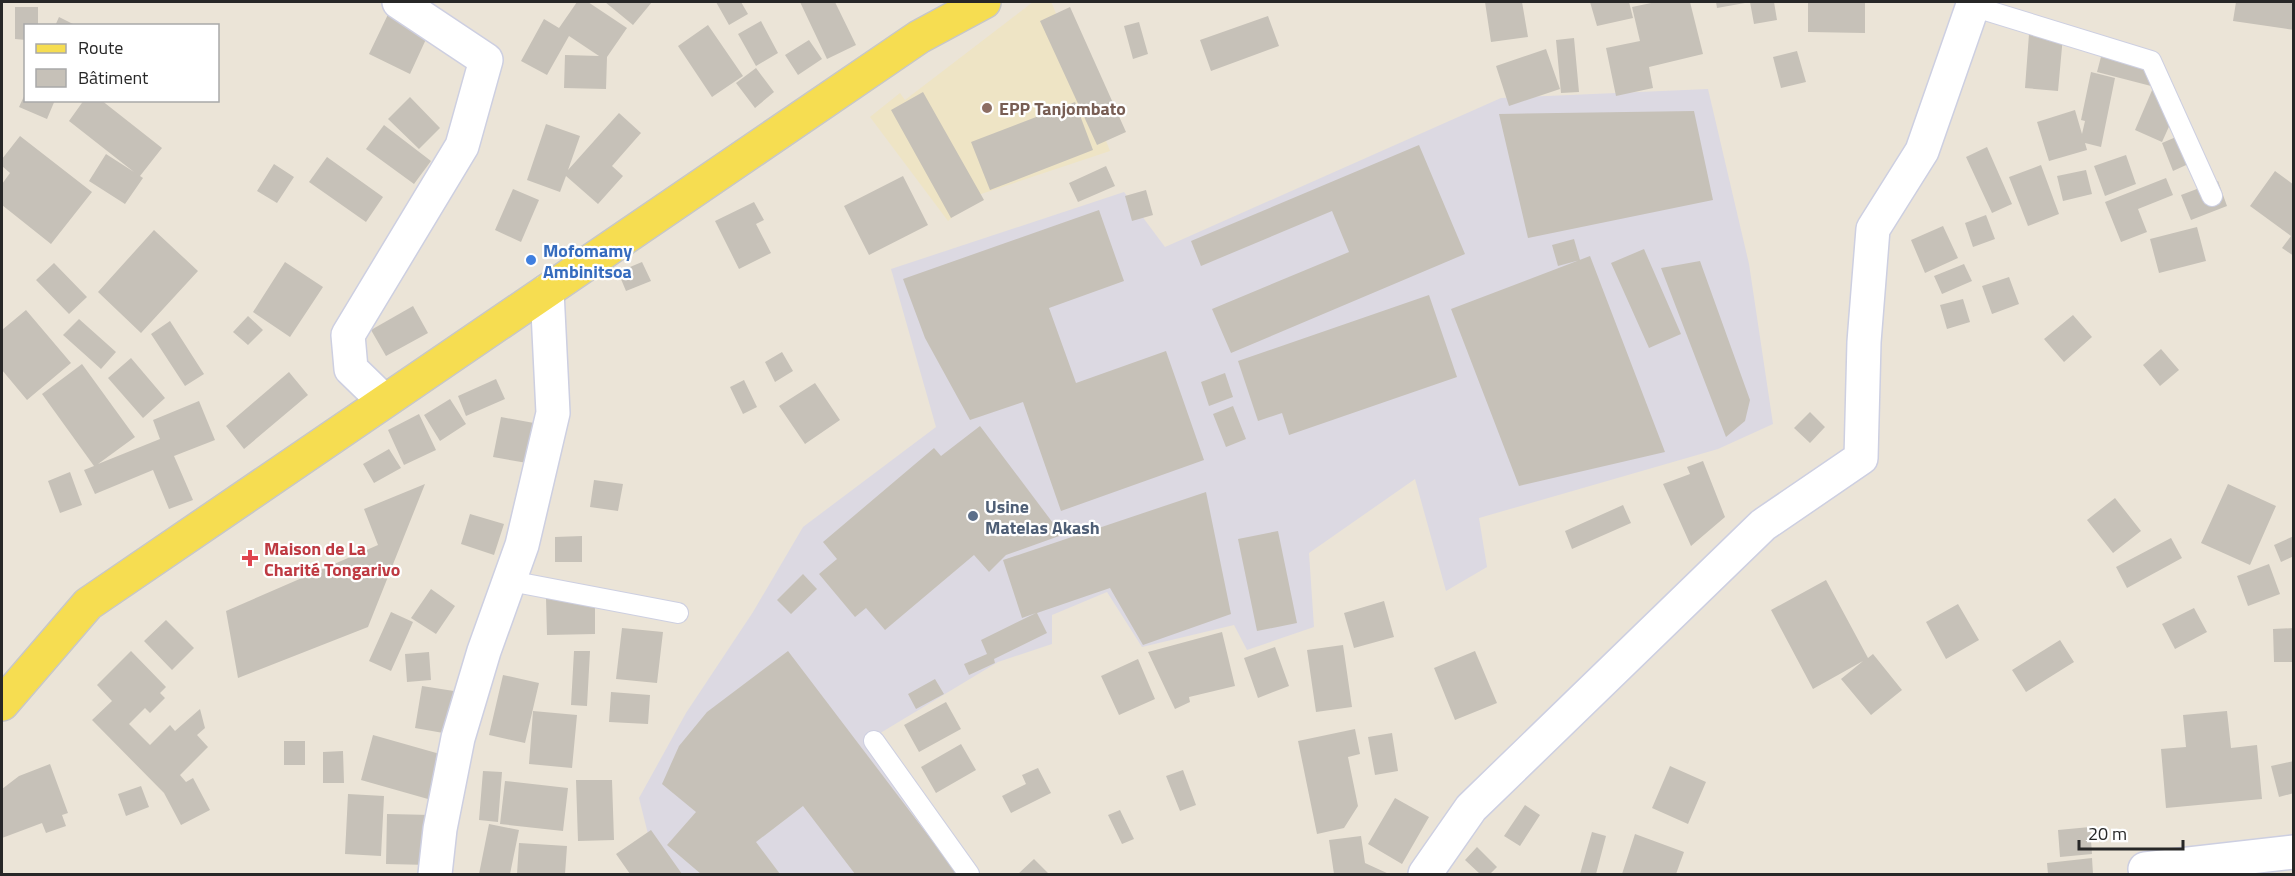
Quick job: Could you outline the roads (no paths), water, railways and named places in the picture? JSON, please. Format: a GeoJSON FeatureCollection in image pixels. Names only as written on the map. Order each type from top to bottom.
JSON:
{"type":"FeatureCollection","features":[{"type":"Feature","properties":{"kind":"main road"},"geometry":{"type":"LineString","coordinates":[[2,704],[88,604],[919,37],[984,2]]}},
{"type":"Feature","properties":{"kind":"street"},"geometry":{"type":"LineString","coordinates":[[384,401],[351,369],[348,335],[462,146],[486,60],[399,2]]}},
{"type":"Feature","properties":{"kind":"street"},"geometry":{"type":"LineString","coordinates":[[1425,874],[1471,808],[1763,525],[1862,458],[1864,342],[1873,229],[1922,151],[1973,4]]}},
{"type":"Feature","properties":{"kind":"street"},"geometry":{"type":"LineString","coordinates":[[435,874],[440,829],[458,738],[484,651],[522,545],[553,413],[547,291]]}},
{"type":"Feature","properties":{"kind":"street"},"geometry":{"type":"LineString","coordinates":[[2145,869],[2294,852]]}},
{"type":"Feature","properties":{"kind":"lane"},"geometry":{"type":"LineString","coordinates":[[1973,4],[2151,61],[2212,196]]}},
{"type":"Feature","properties":{"kind":"lane"},"geometry":{"type":"LineString","coordinates":[[510,581],[678,613]]}},
{"type":"Feature","properties":{"kind":"lane"},"geometry":{"type":"LineString","coordinates":[[874,741],[969,874]]}},
{"type":"Feature","properties":{"kind":"place","name":"EPP Tanjombato"},"geometry":{"type":"Point","coordinates":[987,108]}},
{"type":"Feature","properties":{"kind":"place","name":"Mofomamy Ambinitsoa"},"geometry":{"type":"Point","coordinates":[531,260]}},
{"type":"Feature","properties":{"kind":"place","name":"Usine Matelas Akash"},"geometry":{"type":"Point","coordinates":[973,516]}},
{"type":"Feature","properties":{"kind":"place","name":"Maison de La Charité Tongarivo"},"geometry":{"type":"Point","coordinates":[250,558]}}]}
